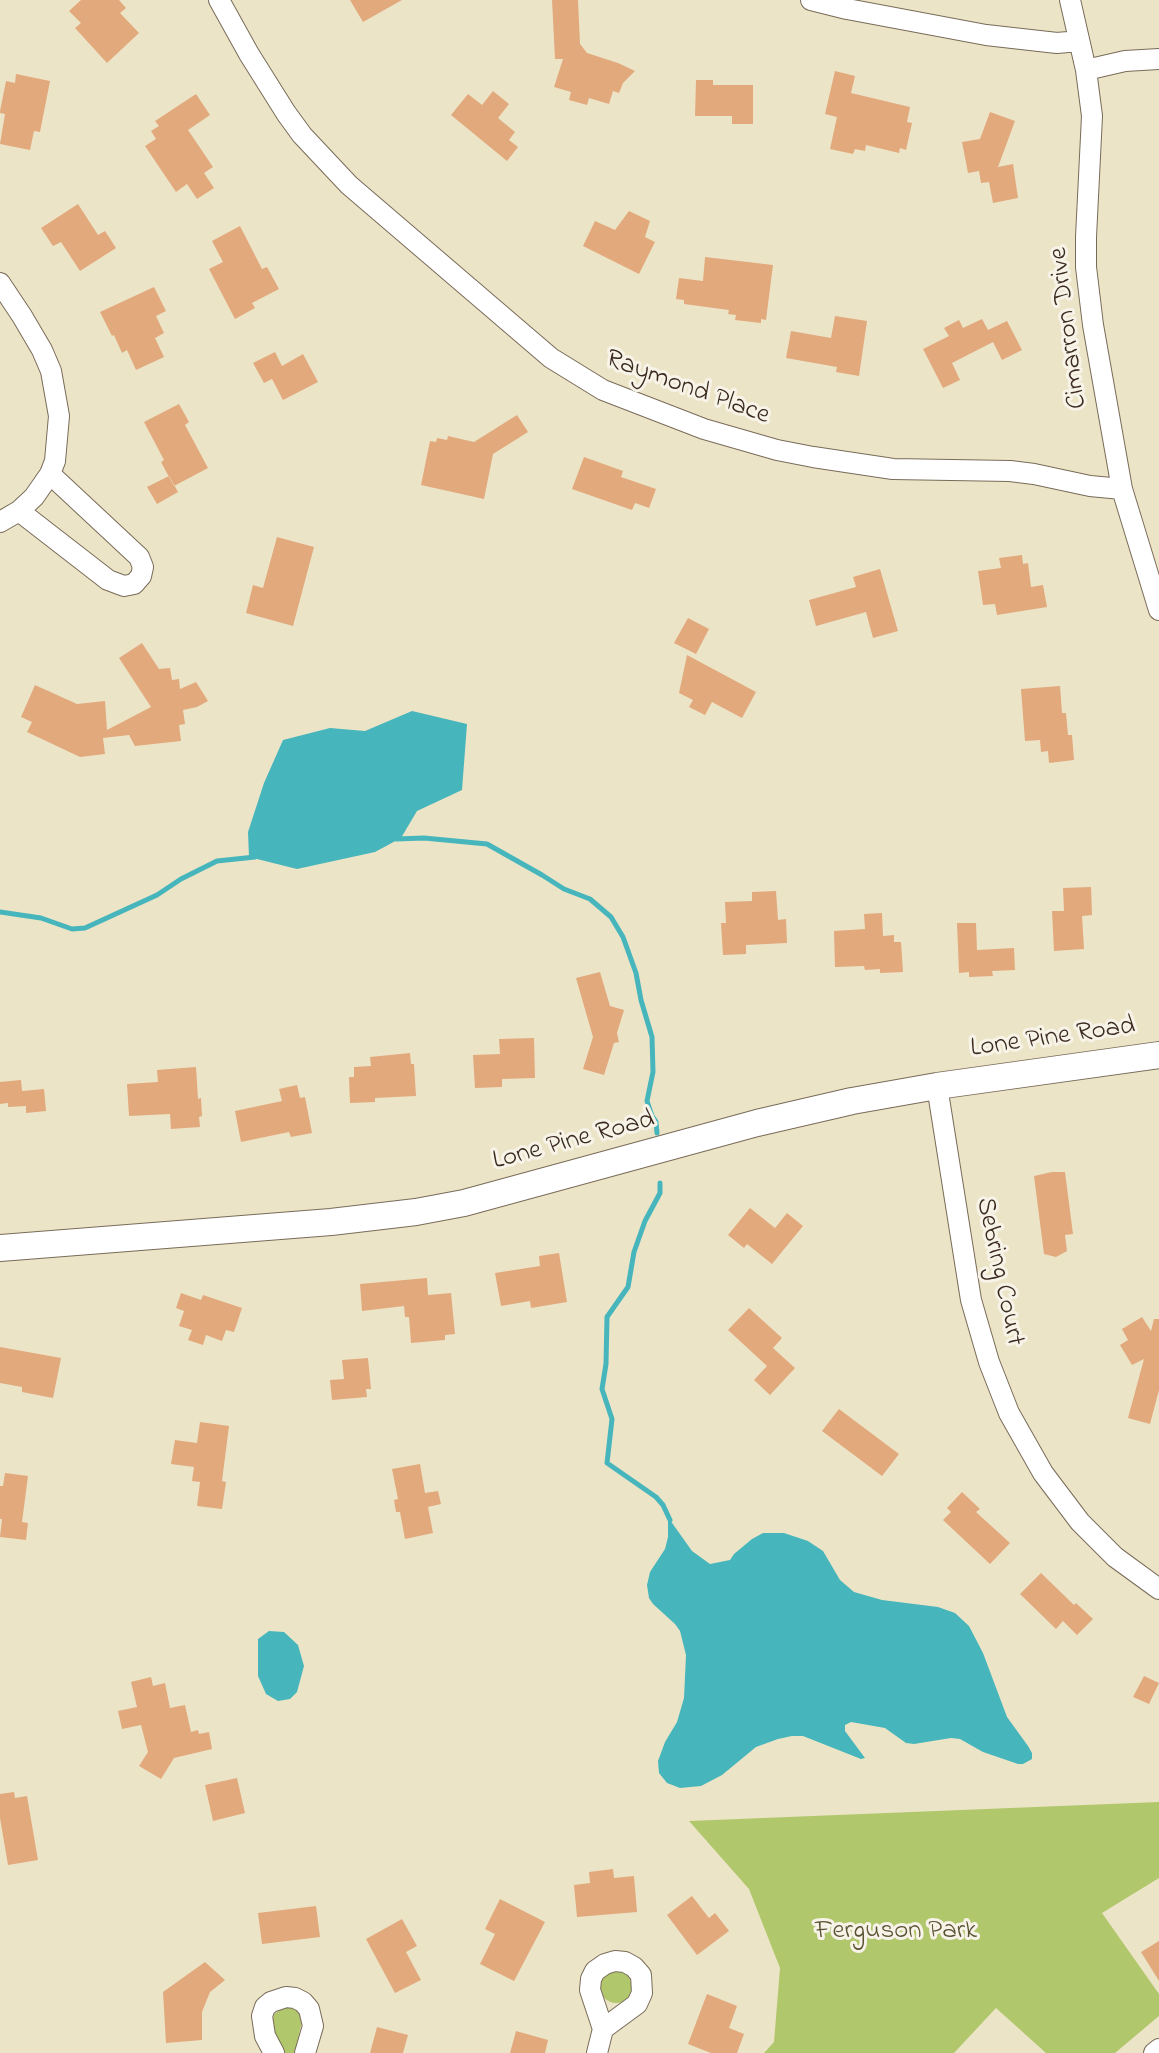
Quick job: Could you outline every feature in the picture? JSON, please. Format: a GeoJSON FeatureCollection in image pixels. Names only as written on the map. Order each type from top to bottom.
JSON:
{"type":"FeatureCollection","features":[{"type":"Feature","properties":{"kind":"street","name":"Raymond Place"},"geometry":{"type":"LineString","coordinates":[[219,0],[286,113],[302,135],[349,185],[551,358],[603,390],[704,429],[813,458],[893,469],[1010,471],[1090,486],[1122,489]]}},
{"type":"Feature","properties":{"kind":"street"},"geometry":{"type":"LineString","coordinates":[[812,0],[847,9],[986,35],[1057,43],[1079,41]]}},
{"type":"Feature","properties":{"kind":"street","name":"Cimarron Drive"},"geometry":{"type":"LineString","coordinates":[[1070,0],[1086,70],[1092,116],[1086,216],[1086,267],[1093,325],[1122,489],[1159,610]]}},
{"type":"Feature","properties":{"kind":"street"},"geometry":{"type":"LineString","coordinates":[[1086,70],[1125,61],[1159,59]]}},
{"type":"Feature","properties":{"kind":"street"},"geometry":{"type":"LineString","coordinates":[[0,283],[33,334],[51,371],[58,416],[55,461],[50,474],[34,497],[19,511],[0,522]]}},
{"type":"Feature","properties":{"kind":"street"},"geometry":{"type":"LineString","coordinates":[[19,511],[108,580],[124,586],[134,584],[141,576],[143,567],[139,557],[50,474]]}},
{"type":"Feature","properties":{"kind":"street","name":"Lone Pine Road"},"geometry":{"type":"LineString","coordinates":[[0,1248],[331,1222],[416,1212],[484,1198],[809,1110],[938,1086],[1159,1055]]}},
{"type":"Feature","properties":{"kind":"street","name":"Sebring Court"},"geometry":{"type":"LineString","coordinates":[[938,1086],[971,1300],[989,1362],[1009,1413],[1042,1473],[1080,1522],[1115,1557],[1159,1589]]}},
{"type":"Feature","properties":{"kind":"street"},"geometry":{"type":"LineString","coordinates":[[274,2053],[266,2036],[262,2016],[265,2007],[271,2002],[286,1997],[303,2002],[309,2009],[313,2026],[305,2053]]}},
{"type":"Feature","properties":{"kind":"street"},"geometry":{"type":"LineString","coordinates":[[597,2053],[603,2029]]}},
{"type":"Feature","properties":{"kind":"street"},"geometry":{"type":"LineString","coordinates":[[1154,2053],[1159,2049]]}},
{"type":"Feature","properties":{"kind":"green space","name":"Ferguson Park"},"geometry":{"type":"Polygon","coordinates":[[[1159,1802],[1159,1878],[1102,1913],[1159,1994],[1159,2016],[1115,2053],[1046,2053],[996,2008],[954,2053],[764,2053],[774,2042],[780,1968],[749,1889],[689,1821],[1159,1802]]]}},
{"type":"Feature","properties":{"kind":"green space"},"geometry":{"type":"Polygon","coordinates":[[[616,1971],[627,1976],[632,1987],[627,1998],[616,2003],[605,1998],[600,1987],[605,1976],[616,1971]]]}},
{"type":"Feature","properties":{"kind":"green space"},"geometry":{"type":"Polygon","coordinates":[[[285,2007],[294,2008],[301,2015],[302,2021],[295,2053],[284,2053],[272,2027],[274,2014],[285,2007]]]}},
{"type":"Feature","properties":{"kind":"water"},"geometry":{"type":"Polygon","coordinates":[[[412,711],[467,724],[462,790],[417,811],[401,838],[375,852],[297,869],[249,857],[248,832],[264,783],[283,740],[330,728],[365,731],[412,711]]]}},
{"type":"Feature","properties":{"kind":"water"},"geometry":{"type":"Polygon","coordinates":[[[670,1520],[692,1551],[710,1564],[730,1560],[752,1539],[763,1533],[784,1533],[808,1541],[823,1551],[840,1580],[854,1592],[882,1600],[938,1607],[955,1613],[969,1626],[983,1653],[1007,1717],[1028,1746],[1032,1759],[1018,1764],[983,1752],[960,1739],[906,1743],[885,1728],[851,1722],[845,1725],[845,1731],[865,1758],[861,1759],[803,1736],[792,1736],[756,1747],[722,1775],[701,1786],[680,1788],[667,1783],[659,1773],[658,1761],[665,1742],[677,1722],[684,1698],[686,1655],[680,1631],[653,1604],[649,1598],[647,1585],[650,1572],[665,1549],[668,1521],[670,1520]]]}},
{"type":"Feature","properties":{"kind":"water"},"geometry":{"type":"Polygon","coordinates":[[[269,1631],[284,1632],[298,1645],[304,1666],[297,1692],[290,1699],[278,1701],[266,1694],[258,1676],[258,1639],[269,1631]]]}},
{"type":"Feature","properties":{"kind":"building"},"geometry":{"type":"Polygon","coordinates":[[[81,0],[119,0],[126,8],[120,13],[139,33],[107,63],[75,28],[81,23],[69,11],[81,0]]]}},
{"type":"Feature","properties":{"kind":"building"},"geometry":{"type":"Polygon","coordinates":[[[350,0],[402,0],[363,22],[350,0]]]}},
{"type":"Feature","properties":{"kind":"building"},"geometry":{"type":"Polygon","coordinates":[[[552,0],[578,0],[580,44],[587,53],[635,71],[623,83],[619,93],[613,91],[609,104],[589,98],[587,105],[569,100],[571,92],[554,87],[563,59],[555,59],[552,0]]]}},
{"type":"Feature","properties":{"kind":"building"},"geometry":{"type":"Polygon","coordinates":[[[835,71],[855,76],[851,93],[910,107],[907,122],[912,123],[906,150],[900,148],[899,153],[866,145],[865,151],[855,149],[853,154],[830,149],[837,117],[825,114],[835,71]]]}},
{"type":"Feature","properties":{"kind":"building"},"geometry":{"type":"Polygon","coordinates":[[[16,74],[50,81],[40,132],[34,131],[30,150],[0,144],[5,114],[0,111],[6,81],[15,83],[16,74]]]}},
{"type":"Feature","properties":{"kind":"building"},"geometry":{"type":"Polygon","coordinates":[[[696,80],[713,80],[713,85],[753,85],[753,124],[732,124],[732,116],[695,116],[696,80]]]}},
{"type":"Feature","properties":{"kind":"building"},"geometry":{"type":"Polygon","coordinates":[[[493,91],[509,104],[498,118],[515,132],[509,140],[518,147],[507,161],[451,115],[468,94],[482,105],[493,91]]]}},
{"type":"Feature","properties":{"kind":"building"},"geometry":{"type":"Polygon","coordinates":[[[196,94],[210,115],[188,130],[213,167],[204,173],[214,188],[197,199],[187,184],[176,192],[145,146],[156,139],[151,131],[159,126],[155,121],[196,94]]]}},
{"type":"Feature","properties":{"kind":"building"},"geometry":{"type":"Polygon","coordinates":[[[990,112],[1015,121],[998,167],[1013,164],[1018,198],[993,203],[989,182],[981,183],[979,171],[968,173],[962,142],[980,139],[990,112]]]}},
{"type":"Feature","properties":{"kind":"building"},"geometry":{"type":"Polygon","coordinates":[[[78,204],[98,235],[105,231],[116,248],[80,271],[61,242],[53,246],[41,228],[78,204]]]}},
{"type":"Feature","properties":{"kind":"building"},"geometry":{"type":"Polygon","coordinates":[[[629,211],[650,221],[645,237],[655,242],[639,274],[583,246],[595,221],[615,230],[629,211]]]}},
{"type":"Feature","properties":{"kind":"building"},"geometry":{"type":"Polygon","coordinates":[[[240,226],[262,269],[267,267],[279,289],[252,303],[255,308],[235,319],[209,269],[223,262],[212,241],[240,226]]]}},
{"type":"Feature","properties":{"kind":"building"},"geometry":{"type":"Polygon","coordinates":[[[705,257],[773,265],[766,320],[761,319],[761,323],[735,320],[736,315],[728,314],[729,310],[684,304],[684,300],[676,299],[679,278],[703,281],[705,257]]]}},
{"type":"Feature","properties":{"kind":"building"},"geometry":{"type":"Polygon","coordinates":[[[154,287],[166,311],[156,316],[164,333],[155,338],[164,357],[136,370],[127,350],[122,353],[100,312],[154,287]]]}},
{"type":"Feature","properties":{"kind":"building"},"geometry":{"type":"Polygon","coordinates":[[[835,316],[867,321],[859,376],[836,372],[837,367],[786,358],[791,331],[831,338],[835,316]]]}},
{"type":"Feature","properties":{"kind":"building"},"geometry":{"type":"Polygon","coordinates":[[[982,319],[988,330],[1007,321],[1022,350],[1002,360],[993,342],[952,363],[960,380],[943,388],[923,349],[949,336],[944,328],[959,320],[963,328],[982,319]]]}},
{"type":"Feature","properties":{"kind":"building"},"geometry":{"type":"Polygon","coordinates":[[[275,352],[282,366],[303,354],[318,382],[283,400],[272,379],[264,383],[253,363],[275,352]]]}},
{"type":"Feature","properties":{"kind":"building"},"geometry":{"type":"Polygon","coordinates":[[[179,404],[189,422],[185,425],[208,468],[174,486],[161,462],[164,460],[144,422],[179,404]]]}},
{"type":"Feature","properties":{"kind":"building"},"geometry":{"type":"Polygon","coordinates":[[[517,415],[528,432],[493,454],[484,499],[421,485],[430,441],[436,442],[437,438],[447,440],[448,436],[474,442],[517,415]]]}},
{"type":"Feature","properties":{"kind":"building"},"geometry":{"type":"Polygon","coordinates":[[[584,457],[623,471],[621,477],[656,489],[649,508],[635,503],[632,510],[572,489],[584,457]]]}},
{"type":"Feature","properties":{"kind":"building"},"geometry":{"type":"Polygon","coordinates":[[[169,476],[178,492],[157,504],[147,487],[169,476]]]}},
{"type":"Feature","properties":{"kind":"building"},"geometry":{"type":"Polygon","coordinates":[[[277,537],[314,547],[293,626],[246,613],[253,585],[263,588],[277,537]]]}},
{"type":"Feature","properties":{"kind":"building"},"geometry":{"type":"Polygon","coordinates":[[[1022,555],[1023,564],[1028,563],[1031,587],[1043,585],[1047,607],[997,615],[995,604],[983,605],[978,571],[1001,568],[999,558],[1022,555]]]}},
{"type":"Feature","properties":{"kind":"building"},"geometry":{"type":"Polygon","coordinates":[[[880,569],[898,631],[873,638],[866,612],[816,626],[809,600],[856,587],[853,577],[880,569]]]}},
{"type":"Feature","properties":{"kind":"building"},"geometry":{"type":"Polygon","coordinates":[[[688,618],[709,629],[696,654],[674,643],[688,618]]]}},
{"type":"Feature","properties":{"kind":"building"},"geometry":{"type":"Polygon","coordinates":[[[142,643],[159,669],[170,668],[172,680],[179,679],[180,689],[196,682],[208,701],[197,707],[183,710],[185,724],[179,725],[181,741],[135,746],[129,735],[103,738],[105,754],[80,757],[27,732],[32,722],[21,717],[35,685],[77,704],[105,701],[107,730],[151,707],[119,658],[142,643]]]}},
{"type":"Feature","properties":{"kind":"building"},"geometry":{"type":"Polygon","coordinates":[[[687,655],[756,692],[742,718],[712,702],[705,715],[689,707],[693,700],[679,693],[687,655]]]}},
{"type":"Feature","properties":{"kind":"building"},"geometry":{"type":"Polygon","coordinates":[[[1060,686],[1062,713],[1066,713],[1068,735],[1072,735],[1074,760],[1049,763],[1048,751],[1041,752],[1040,740],[1025,741],[1021,689],[1060,686]]]}},
{"type":"Feature","properties":{"kind":"building"},"geometry":{"type":"Polygon","coordinates":[[[1091,887],[1092,915],[1082,916],[1084,949],[1054,951],[1052,911],[1064,911],[1063,888],[1091,887]]]}},
{"type":"Feature","properties":{"kind":"building"},"geometry":{"type":"Polygon","coordinates":[[[776,891],[778,920],[786,919],[787,943],[746,945],[746,954],[723,955],[721,923],[726,923],[725,902],[752,901],[752,892],[776,891]]]}},
{"type":"Feature","properties":{"kind":"building"},"geometry":{"type":"Polygon","coordinates":[[[882,913],[883,936],[894,935],[894,942],[901,942],[903,972],[880,973],[880,969],[865,970],[864,966],[835,967],[834,931],[865,929],[864,914],[882,913]]]}},
{"type":"Feature","properties":{"kind":"building"},"geometry":{"type":"Polygon","coordinates":[[[957,923],[976,923],[977,950],[1014,948],[1015,970],[992,971],[993,976],[969,977],[969,972],[959,973],[957,923]]]}},
{"type":"Feature","properties":{"kind":"building"},"geometry":{"type":"Polygon","coordinates":[[[600,972],[610,1006],[624,1010],[617,1033],[619,1042],[614,1043],[604,1075],[583,1069],[593,1037],[576,978],[600,972]]]}},
{"type":"Feature","properties":{"kind":"building"},"geometry":{"type":"Polygon","coordinates":[[[534,1038],[535,1078],[502,1079],[502,1087],[475,1088],[473,1055],[500,1054],[499,1039],[534,1038]]]}},
{"type":"Feature","properties":{"kind":"building"},"geometry":{"type":"Polygon","coordinates":[[[410,1053],[411,1064],[414,1064],[416,1096],[375,1098],[375,1102],[350,1103],[349,1077],[354,1077],[354,1067],[371,1066],[370,1057],[410,1053]]]}},
{"type":"Feature","properties":{"kind":"building"},"geometry":{"type":"Polygon","coordinates":[[[196,1067],[198,1099],[201,1098],[200,1127],[171,1129],[170,1114],[129,1116],[127,1084],[158,1082],[157,1070],[196,1067]]]}},
{"type":"Feature","properties":{"kind":"building"},"geometry":{"type":"Polygon","coordinates":[[[21,1080],[22,1091],[44,1089],[46,1111],[26,1113],[26,1106],[8,1107],[8,1103],[0,1104],[0,1082],[21,1080]]]}},
{"type":"Feature","properties":{"kind":"building"},"geometry":{"type":"Polygon","coordinates":[[[297,1085],[300,1098],[305,1097],[312,1133],[291,1137],[289,1132],[241,1142],[235,1111],[282,1101],[279,1089],[297,1085]]]}},
{"type":"Feature","properties":{"kind":"building"},"geometry":{"type":"Polygon","coordinates":[[[1065,1172],[1073,1234],[1065,1235],[1067,1251],[1056,1257],[1044,1254],[1034,1176],[1065,1172]]]}},
{"type":"Feature","properties":{"kind":"building"},"geometry":{"type":"Polygon","coordinates":[[[750,1208],[775,1228],[787,1213],[803,1226],[772,1264],[747,1244],[744,1248],[728,1235],[750,1208]]]}},
{"type":"Feature","properties":{"kind":"building"},"geometry":{"type":"Polygon","coordinates":[[[559,1253],[567,1302],[531,1308],[530,1301],[501,1306],[495,1273],[540,1266],[539,1256],[559,1253]]]}},
{"type":"Feature","properties":{"kind":"building"},"geometry":{"type":"Polygon","coordinates":[[[427,1278],[428,1295],[451,1293],[455,1334],[445,1335],[445,1340],[411,1343],[409,1317],[405,1317],[404,1306],[362,1311],[360,1284],[427,1278]]]}},
{"type":"Feature","properties":{"kind":"building"},"geometry":{"type":"Polygon","coordinates":[[[181,1293],[201,1300],[203,1295],[242,1308],[234,1332],[226,1330],[222,1341],[206,1335],[203,1345],[188,1340],[192,1330],[179,1326],[184,1311],[176,1308],[181,1293]]]}},
{"type":"Feature","properties":{"kind":"building"},"geometry":{"type":"Polygon","coordinates":[[[749,1308],[782,1338],[773,1348],[795,1368],[770,1395],[754,1380],[767,1366],[728,1330],[749,1308]]]}},
{"type":"Feature","properties":{"kind":"building"},"geometry":{"type":"Polygon","coordinates":[[[1142,1317],[1151,1331],[1154,1319],[1159,1319],[1159,1390],[1150,1424],[1128,1418],[1144,1359],[1132,1365],[1120,1345],[1128,1340],[1122,1329],[1142,1317]]]}},
{"type":"Feature","properties":{"kind":"building"},"geometry":{"type":"Polygon","coordinates":[[[0,1347],[61,1358],[53,1398],[22,1392],[22,1387],[0,1383],[0,1347]]]}},
{"type":"Feature","properties":{"kind":"building"},"geometry":{"type":"Polygon","coordinates":[[[368,1358],[371,1389],[366,1389],[367,1397],[332,1400],[330,1380],[344,1379],[342,1360],[368,1358]]]}},
{"type":"Feature","properties":{"kind":"building"},"geometry":{"type":"Polygon","coordinates":[[[839,1409],[899,1454],[882,1476],[822,1431],[839,1409]]]}},
{"type":"Feature","properties":{"kind":"building"},"geometry":{"type":"Polygon","coordinates":[[[200,1422],[229,1426],[222,1481],[226,1482],[222,1509],[197,1506],[200,1482],[192,1481],[194,1467],[171,1464],[175,1440],[197,1443],[200,1422]]]}},
{"type":"Feature","properties":{"kind":"building"},"geometry":{"type":"Polygon","coordinates":[[[420,1464],[425,1493],[438,1491],[441,1504],[428,1507],[433,1533],[405,1539],[400,1512],[396,1512],[394,1500],[398,1499],[392,1469],[420,1464]]]}},
{"type":"Feature","properties":{"kind":"building"},"geometry":{"type":"Polygon","coordinates":[[[5,1473],[28,1476],[22,1522],[28,1523],[26,1540],[0,1537],[2,1519],[0,1519],[0,1486],[3,1486],[5,1473]]]}},
{"type":"Feature","properties":{"kind":"building"},"geometry":{"type":"Polygon","coordinates":[[[962,1492],[980,1509],[976,1512],[1010,1543],[990,1564],[943,1520],[951,1512],[947,1508],[962,1492]]]}},
{"type":"Feature","properties":{"kind":"building"},"geometry":{"type":"Polygon","coordinates":[[[1041,1573],[1074,1605],[1076,1603],[1093,1619],[1077,1635],[1063,1621],[1056,1629],[1020,1594],[1041,1573]]]}},
{"type":"Feature","properties":{"kind":"building"},"geometry":{"type":"Polygon","coordinates":[[[1144,1676],[1159,1683],[1149,1704],[1133,1697],[1144,1676]]]}},
{"type":"Feature","properties":{"kind":"building"},"geometry":{"type":"Polygon","coordinates":[[[151,1677],[153,1686],[165,1683],[170,1708],[185,1705],[191,1732],[198,1730],[199,1734],[209,1732],[212,1749],[174,1758],[161,1779],[139,1766],[148,1752],[141,1725],[122,1729],[118,1711],[137,1707],[131,1682],[151,1677]]]}},
{"type":"Feature","properties":{"kind":"building"},"geometry":{"type":"Polygon","coordinates":[[[237,1778],[245,1813],[213,1821],[205,1785],[237,1778]]]}},
{"type":"Feature","properties":{"kind":"building"},"geometry":{"type":"Polygon","coordinates":[[[14,1792],[15,1798],[27,1796],[38,1860],[8,1865],[0,1818],[0,1794],[14,1792]]]}},
{"type":"Feature","properties":{"kind":"building"},"geometry":{"type":"Polygon","coordinates":[[[613,1869],[614,1878],[634,1876],[637,1912],[577,1917],[574,1885],[590,1883],[589,1872],[613,1869]]]}},
{"type":"Feature","properties":{"kind":"building"},"geometry":{"type":"Polygon","coordinates":[[[692,1896],[709,1918],[715,1913],[729,1931],[697,1955],[667,1915],[692,1896]]]}},
{"type":"Feature","properties":{"kind":"building"},"geometry":{"type":"Polygon","coordinates":[[[500,1899],[545,1922],[514,1981],[480,1964],[495,1934],[485,1929],[500,1899]]]}},
{"type":"Feature","properties":{"kind":"building"},"geometry":{"type":"Polygon","coordinates":[[[316,1906],[320,1937],[262,1944],[258,1913],[316,1906]]]}},
{"type":"Feature","properties":{"kind":"building"},"geometry":{"type":"Polygon","coordinates":[[[402,1919],[417,1946],[406,1952],[421,1980],[395,1993],[366,1939],[402,1919]]]}},
{"type":"Feature","properties":{"kind":"building"},"geometry":{"type":"Polygon","coordinates":[[[1159,1941],[1159,1981],[1141,1952],[1159,1941]]]}},
{"type":"Feature","properties":{"kind":"building"},"geometry":{"type":"Polygon","coordinates":[[[205,1962],[225,1980],[210,1992],[202,2012],[202,2040],[166,2043],[163,1992],[205,1962]]]}},
{"type":"Feature","properties":{"kind":"building"},"geometry":{"type":"Polygon","coordinates":[[[707,1994],[737,2006],[729,2028],[744,2034],[737,2053],[711,2053],[688,2044],[707,1994]]]}},
{"type":"Feature","properties":{"kind":"building"},"geometry":{"type":"Polygon","coordinates":[[[377,2027],[408,2035],[403,2053],[370,2053],[377,2027]]]}},
{"type":"Feature","properties":{"kind":"building"},"geometry":{"type":"Polygon","coordinates":[[[516,2031],[548,2040],[545,2053],[510,2053],[516,2031]]]}},
{"type":"Feature","properties":{"kind":"waterway"},"geometry":{"type":"LineString","coordinates":[[396,839],[424,838],[487,844],[564,889],[590,899],[611,917],[623,937],[636,973],[652,1037],[653,1072],[647,1101],[656,1122],[657,1133]]}},
{"type":"Feature","properties":{"kind":"waterway"},"geometry":{"type":"LineString","coordinates":[[0,912],[41,918],[72,929],[85,928],[157,895],[181,879],[217,861],[255,857]]}},
{"type":"Feature","properties":{"kind":"waterway"},"geometry":{"type":"LineString","coordinates":[[660,1183],[660,1193],[645,1221],[634,1252],[628,1287],[607,1317],[606,1364],[602,1389],[612,1419],[607,1463],[656,1497],[663,1505],[670,1520]]}}]}
